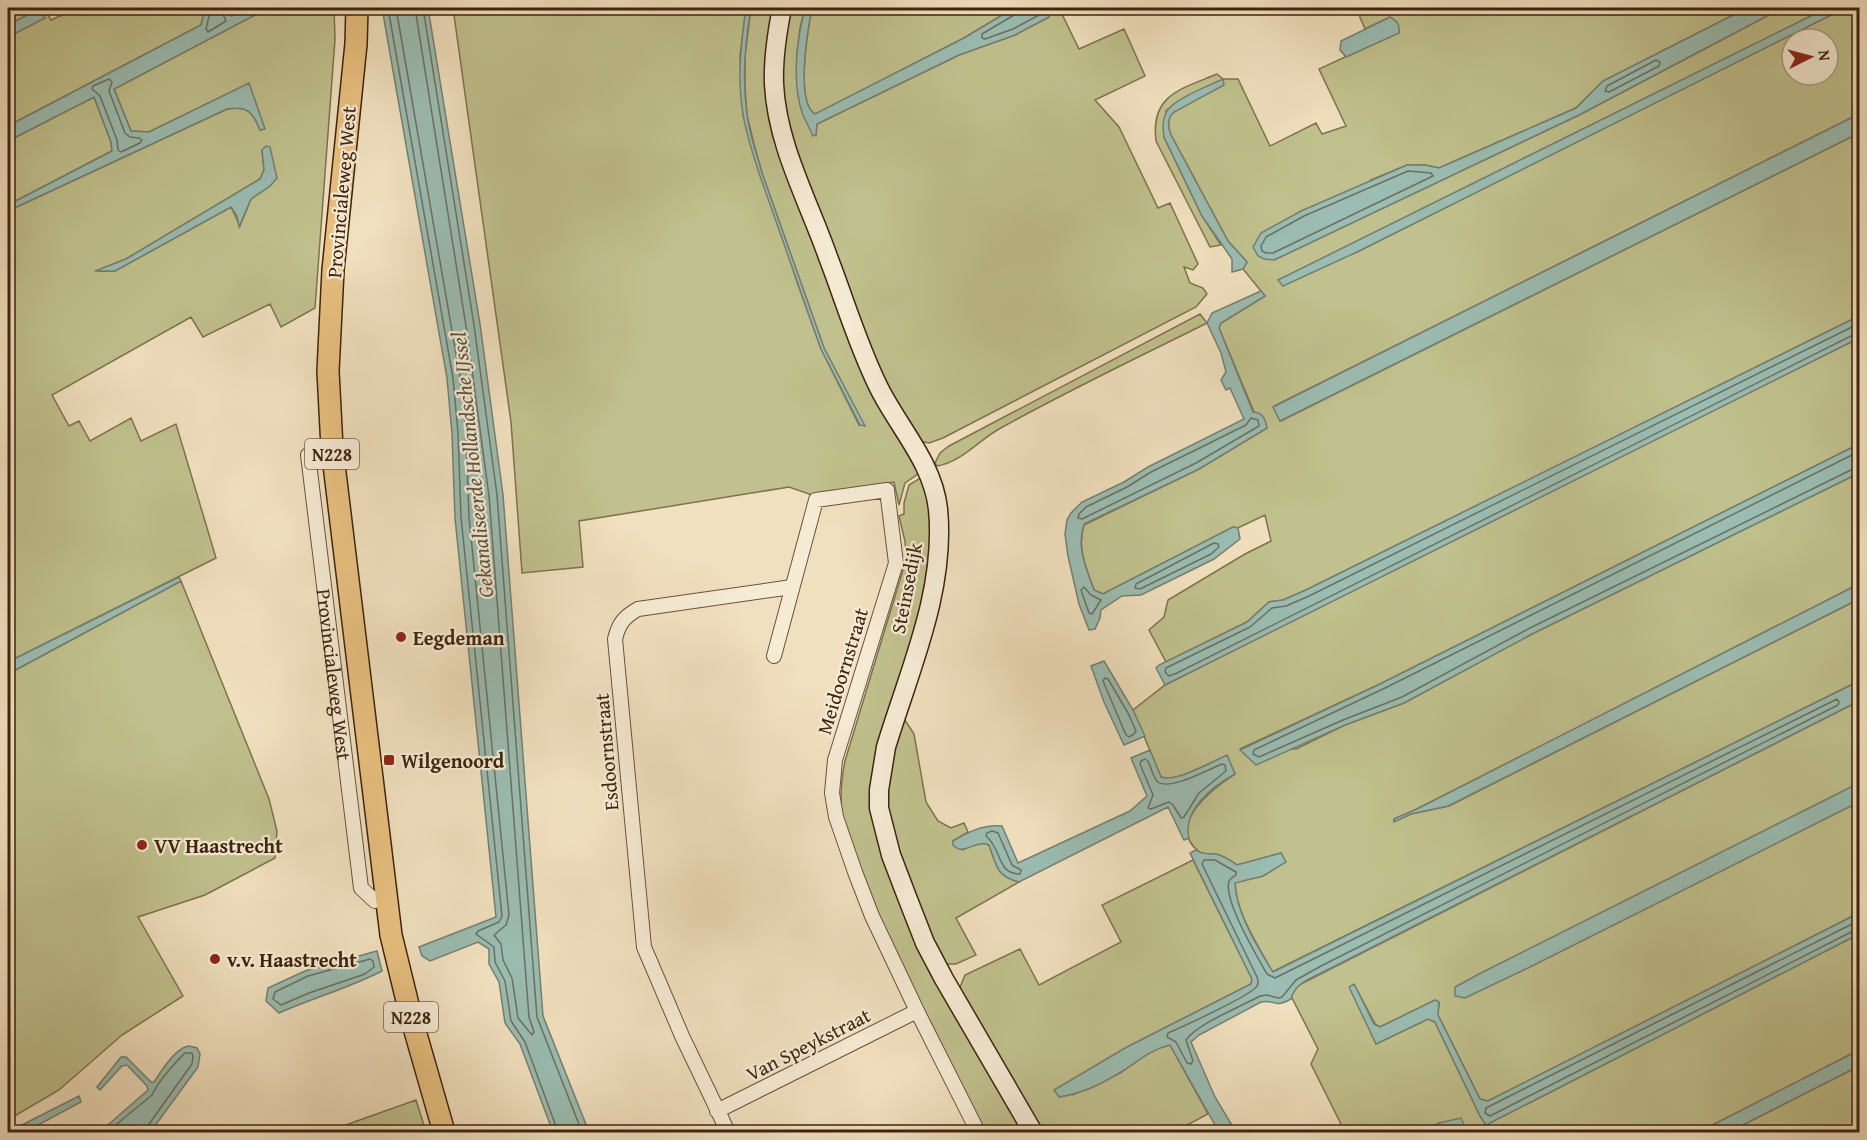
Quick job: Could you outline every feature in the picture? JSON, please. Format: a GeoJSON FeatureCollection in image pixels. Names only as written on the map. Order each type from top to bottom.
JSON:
{"type":"FeatureCollection","features":[{"type":"Feature","properties":{"kind":"main road","name":"Provincialeweg West"},"geometry":{"type":"LineString","coordinates":[[357,8],[356,44],[333,270],[328,371],[332,448],[371,764],[385,899],[391,935],[411,1017],[444,1132]]}},
{"type":"Feature","properties":{"kind":"street","name":"Steinsedijk"},"geometry":{"type":"LineString","coordinates":[[782,8],[776,45],[774,85],[782,134],[870,370],[885,401],[920,457],[932,484],[938,508],[939,547],[928,611],[891,728],[881,769],[879,790],[883,825],[891,855],[925,943],[1034,1132]]}},
{"type":"Feature","properties":{"kind":"street","name":"Meidoornstraat"},"geometry":{"type":"LineString","coordinates":[[792,587],[816,500],[887,490],[896,563],[835,760],[832,793],[836,817],[872,916],[917,1011]]}},
{"type":"Feature","properties":{"kind":"street"},"geometry":{"type":"LineString","coordinates":[[774,656],[792,587]]}},
{"type":"Feature","properties":{"kind":"street","name":"Esdoornstraat"},"geometry":{"type":"LineString","coordinates":[[728,1132],[644,946],[615,639],[618,624],[638,609],[792,587]]}},
{"type":"Feature","properties":{"kind":"street"},"geometry":{"type":"LineString","coordinates":[[917,1011],[978,1132]]}},
{"type":"Feature","properties":{"kind":"street","name":"Van Speykstraat"},"geometry":{"type":"LineString","coordinates":[[717,1111],[917,1011]]}},
{"type":"Feature","properties":{"kind":"green space"},"geometry":{"type":"Polygon","coordinates":[[[8,8],[44,8],[51,20],[78,8],[205,9],[201,25],[8,126],[8,37],[44,18],[39,9],[8,25],[8,8]]]}},
{"type":"Feature","properties":{"kind":"green space"},"geometry":{"type":"Polygon","coordinates":[[[268,8],[334,8],[335,39],[315,308],[281,327],[270,304],[203,337],[191,317],[52,395],[69,426],[79,421],[90,441],[131,418],[141,441],[176,424],[216,558],[8,662],[8,211],[227,109],[240,108],[249,112],[260,130],[264,129],[249,84],[149,132],[131,131],[114,89],[268,8]],[[262,150],[264,170],[260,179],[126,259],[97,271],[115,271],[231,207],[240,226],[251,199],[270,186],[262,150]]]}},
{"type":"Feature","properties":{"kind":"green space"},"geometry":{"type":"Polygon","coordinates":[[[453,8],[746,8],[740,56],[743,115],[797,282],[821,349],[859,425],[864,425],[824,348],[762,173],[747,115],[745,56],[751,8],[776,8],[772,111],[919,470],[918,474],[905,483],[899,505],[894,482],[812,495],[789,487],[579,521],[583,567],[522,573],[511,422],[453,8]]]}},
{"type":"Feature","properties":{"kind":"green space"},"geometry":{"type":"Polygon","coordinates":[[[787,8],[805,8],[797,54],[803,114],[816,135],[817,124],[959,55],[1015,35],[1049,17],[1048,8],[1059,8],[1079,49],[1124,29],[1145,76],[1095,100],[1119,127],[1158,208],[1170,203],[1198,264],[1193,270],[1184,267],[1190,283],[1203,288],[1207,294],[1196,307],[943,438],[929,443],[919,441],[889,397],[799,169],[780,85],[787,8]]]}},
{"type":"Feature","properties":{"kind":"green space"},"geometry":{"type":"Polygon","coordinates":[[[812,8],[1014,8],[964,38],[815,115],[809,107],[804,81],[804,64],[812,8]]]}},
{"type":"Feature","properties":{"kind":"green space"},"geometry":{"type":"Polygon","coordinates":[[[1356,8],[1747,8],[1603,81],[1576,108],[1439,168],[1407,165],[1371,180],[1274,260],[1579,115],[1782,8],[1827,8],[1789,27],[1780,27],[1780,31],[1279,280],[1357,252],[1780,40],[1780,87],[1840,87],[1840,27],[1807,27],[1845,8],[1859,8],[1859,114],[1274,406],[1281,421],[1859,133],[1859,316],[1306,590],[1283,600],[1269,602],[1247,622],[1166,662],[1149,630],[1164,617],[1168,600],[1271,541],[1265,515],[1238,528],[1233,527],[1103,594],[1094,590],[1085,566],[1081,542],[1084,525],[1199,469],[1267,428],[1254,412],[1219,328],[1221,323],[1265,296],[1243,269],[1247,262],[1228,241],[1170,133],[1169,127],[1169,119],[1174,112],[1223,80],[1177,102],[1166,111],[1164,137],[1202,216],[1221,245],[1210,247],[1156,141],[1155,126],[1158,113],[1163,104],[1180,90],[1217,74],[1223,79],[1238,79],[1270,146],[1316,123],[1322,134],[1346,126],[1319,69],[1399,32],[1390,17],[1365,29],[1356,8]]]}},
{"type":"Feature","properties":{"kind":"green space"},"geometry":{"type":"Polygon","coordinates":[[[94,97],[111,142],[112,151],[8,205],[8,141],[94,97]]]}},
{"type":"Feature","properties":{"kind":"green space"},"geometry":{"type":"Polygon","coordinates":[[[1200,314],[1207,323],[1025,415],[991,434],[954,460],[937,466],[935,463],[940,453],[949,446],[1200,314]]]}},
{"type":"Feature","properties":{"kind":"green space"},"geometry":{"type":"Polygon","coordinates":[[[1859,338],[1859,444],[1380,684],[1240,749],[1296,749],[1345,725],[1404,703],[1532,634],[1859,473],[1859,584],[1394,821],[1411,814],[1449,806],[1859,599],[1859,681],[1272,972],[1243,917],[1235,882],[1263,876],[1285,862],[1281,853],[1237,865],[1219,855],[1200,853],[1189,841],[1187,830],[1190,818],[1205,797],[1235,774],[1227,756],[1176,777],[1161,777],[1133,710],[1165,685],[1859,338]]]}},
{"type":"Feature","properties":{"kind":"green space"},"geometry":{"type":"Polygon","coordinates":[[[922,477],[929,494],[931,573],[881,747],[888,856],[1028,1132],[986,1132],[874,911],[842,816],[841,788],[845,761],[906,560],[905,541],[899,516],[904,514],[904,503],[909,485],[922,477]]]}},
{"type":"Feature","properties":{"kind":"green space","name":"VV Haastrecht"},"geometry":{"type":"Polygon","coordinates":[[[181,581],[269,799],[277,831],[275,858],[205,895],[138,917],[183,996],[122,1035],[59,1090],[8,1120],[8,674],[181,581]]]}},
{"type":"Feature","properties":{"kind":"green space"},"geometry":{"type":"Polygon","coordinates":[[[1859,701],[1859,913],[1488,1101],[1480,1099],[1438,1015],[1439,1002],[1435,1000],[1380,1027],[1375,1024],[1354,984],[1376,1044],[1428,1019],[1435,1022],[1486,1125],[1859,934],[1859,1050],[1699,1132],[1467,1132],[1465,1127],[1439,1123],[1421,1132],[1345,1132],[1311,1064],[1318,1049],[1291,996],[1293,990],[1859,701]]]}},
{"type":"Feature","properties":{"kind":"green space"},"geometry":{"type":"Polygon","coordinates":[[[901,714],[914,734],[926,802],[938,821],[951,828],[964,823],[968,832],[953,841],[962,850],[979,843],[989,845],[998,869],[1006,877],[1019,882],[956,918],[976,955],[956,964],[943,964],[931,941],[889,825],[885,790],[901,714]]]}},
{"type":"Feature","properties":{"kind":"green space"},"geometry":{"type":"Polygon","coordinates":[[[1193,860],[1252,979],[1251,984],[1125,1048],[1072,1095],[1120,1073],[1154,1049],[1170,1045],[1208,1114],[1174,1132],[1040,1132],[958,992],[965,975],[1020,949],[1039,985],[1121,942],[1102,905],[1193,860]]]}},
{"type":"Feature","properties":{"kind":"green space"},"geometry":{"type":"Polygon","coordinates":[[[1859,1066],[1859,1132],[1729,1132],[1859,1066]]]}},
{"type":"Feature","properties":{"kind":"green space"},"geometry":{"type":"Polygon","coordinates":[[[416,1100],[426,1132],[326,1132],[416,1100]]]}},
{"type":"Feature","properties":{"kind":"water"},"geometry":{"type":"Polygon","coordinates":[[[205,8],[224,8],[231,16],[255,8],[268,8],[114,89],[131,131],[149,132],[249,83],[265,129],[260,130],[249,112],[240,108],[227,109],[8,211],[8,205],[112,151],[111,142],[94,97],[8,141],[8,126],[201,25],[205,8]]]}},
{"type":"Feature","properties":{"kind":"water","name":"Gekanaliseerde Hollandsche IJssel"},"geometry":{"type":"Polygon","coordinates":[[[382,8],[428,8],[480,324],[503,495],[543,1016],[589,1132],[553,1132],[520,1044],[505,1023],[499,982],[489,964],[489,949],[478,942],[430,961],[422,956],[419,947],[496,917],[455,518],[447,378],[382,8]]]}},
{"type":"Feature","properties":{"kind":"water"},"geometry":{"type":"Polygon","coordinates":[[[746,8],[751,8],[744,74],[745,101],[753,144],[824,348],[865,426],[860,425],[821,349],[750,144],[740,88],[741,48],[746,8]]]}},
{"type":"Feature","properties":{"kind":"water"},"geometry":{"type":"Polygon","coordinates":[[[805,8],[812,8],[804,80],[809,107],[815,114],[964,38],[1014,8],[1048,8],[1049,17],[1015,35],[959,55],[817,124],[816,135],[813,136],[799,102],[796,75],[796,61],[805,8]]]}},
{"type":"Feature","properties":{"kind":"water"},"geometry":{"type":"Polygon","coordinates":[[[1747,8],[1782,8],[1579,115],[1274,260],[1258,256],[1253,247],[1261,233],[1301,211],[1407,165],[1439,168],[1576,108],[1603,81],[1747,8]]]}},
{"type":"Feature","properties":{"kind":"water"},"geometry":{"type":"Polygon","coordinates":[[[1827,8],[1845,8],[1807,27],[1789,27],[1827,8]]]}},
{"type":"Feature","properties":{"kind":"water"},"geometry":{"type":"Polygon","coordinates":[[[39,9],[45,18],[8,37],[8,25],[39,9]]]}},
{"type":"Feature","properties":{"kind":"water"},"geometry":{"type":"Polygon","coordinates":[[[1390,17],[1398,23],[1399,33],[1346,57],[1340,50],[1341,41],[1390,17]]]}},
{"type":"Feature","properties":{"kind":"water"},"geometry":{"type":"Polygon","coordinates":[[[1780,31],[1780,40],[1357,252],[1283,286],[1278,280],[1780,31]]]}},
{"type":"Feature","properties":{"kind":"water"},"geometry":{"type":"Polygon","coordinates":[[[1223,79],[1224,85],[1174,112],[1169,119],[1169,124],[1170,133],[1228,241],[1247,262],[1243,269],[1232,272],[1232,259],[1202,216],[1164,137],[1163,128],[1166,113],[1175,103],[1223,79]]]}},
{"type":"Feature","properties":{"kind":"water"},"geometry":{"type":"Polygon","coordinates":[[[1859,114],[1859,133],[1280,421],[1273,407],[1859,114]]]}},
{"type":"Feature","properties":{"kind":"water"},"geometry":{"type":"Polygon","coordinates":[[[266,146],[270,147],[277,178],[270,186],[251,199],[239,227],[237,216],[231,207],[115,271],[95,271],[126,259],[260,179],[264,170],[262,150],[266,146]]]}},
{"type":"Feature","properties":{"kind":"water"},"geometry":{"type":"Polygon","coordinates":[[[1261,291],[1265,296],[1221,323],[1219,328],[1253,412],[1263,417],[1267,428],[1199,469],[1084,524],[1081,541],[1083,557],[1094,590],[1103,594],[1233,527],[1238,528],[1240,539],[1214,559],[1141,595],[1122,596],[1101,610],[1095,629],[1089,630],[1079,604],[1068,556],[1065,534],[1067,520],[1082,502],[1244,419],[1230,388],[1226,390],[1221,380],[1226,372],[1221,353],[1207,323],[1212,313],[1261,291]]]}},
{"type":"Feature","properties":{"kind":"water"},"geometry":{"type":"Polygon","coordinates":[[[1859,316],[1859,338],[1165,685],[1156,668],[1247,622],[1269,602],[1283,600],[1306,590],[1859,316]]]}},
{"type":"Feature","properties":{"kind":"water"},"geometry":{"type":"Polygon","coordinates":[[[1859,444],[1859,473],[1532,634],[1404,703],[1345,725],[1256,765],[1240,750],[1380,684],[1859,444]]]}},
{"type":"Feature","properties":{"kind":"water"},"geometry":{"type":"Polygon","coordinates":[[[179,577],[181,581],[8,674],[8,662],[179,577]]]}},
{"type":"Feature","properties":{"kind":"water"},"geometry":{"type":"Polygon","coordinates":[[[1859,584],[1859,599],[1448,806],[1411,814],[1394,822],[1394,819],[1859,584]]]}},
{"type":"Feature","properties":{"kind":"water"},"geometry":{"type":"Polygon","coordinates":[[[1104,661],[1133,710],[1145,736],[1124,745],[1104,702],[1091,666],[1104,661]]]}},
{"type":"Feature","properties":{"kind":"water"},"geometry":{"type":"Polygon","coordinates":[[[1859,681],[1859,701],[1308,979],[1299,985],[1291,999],[1278,1004],[1261,1002],[1199,1035],[1191,1042],[1215,1097],[1236,1132],[1219,1132],[1170,1045],[1150,1053],[1091,1088],[1059,1097],[1054,1090],[1125,1048],[1251,984],[1252,979],[1190,853],[1196,850],[1218,855],[1237,865],[1281,853],[1286,862],[1263,876],[1235,883],[1243,917],[1273,972],[1859,681]]]}},
{"type":"Feature","properties":{"kind":"water"},"geometry":{"type":"Polygon","coordinates":[[[1150,750],[1161,777],[1167,778],[1194,771],[1227,755],[1235,774],[1201,800],[1190,818],[1189,838],[1184,840],[1168,807],[1019,882],[1006,877],[998,869],[989,845],[979,844],[961,849],[953,845],[953,841],[976,829],[1002,826],[1018,863],[1130,811],[1147,796],[1131,758],[1150,750]]]}},
{"type":"Feature","properties":{"kind":"water"},"geometry":{"type":"Polygon","coordinates":[[[1859,783],[1859,802],[1528,968],[1465,998],[1455,996],[1455,987],[1481,973],[1859,783]]]}},
{"type":"Feature","properties":{"kind":"water"},"geometry":{"type":"Polygon","coordinates":[[[1859,913],[1859,934],[1486,1125],[1435,1022],[1428,1019],[1376,1044],[1349,987],[1354,984],[1374,1024],[1380,1027],[1435,1000],[1439,1002],[1438,1015],[1480,1099],[1488,1101],[1859,913]]]}},
{"type":"Feature","properties":{"kind":"water"},"geometry":{"type":"Polygon","coordinates":[[[377,951],[382,971],[369,977],[279,1013],[266,1001],[268,988],[305,971],[377,951]]]}},
{"type":"Feature","properties":{"kind":"water"},"geometry":{"type":"Polygon","coordinates":[[[189,1046],[197,1048],[200,1054],[198,1067],[154,1127],[157,1132],[95,1132],[109,1124],[148,1090],[147,1086],[127,1065],[122,1066],[100,1090],[97,1087],[121,1057],[126,1057],[151,1082],[154,1082],[174,1055],[189,1046]]]}},
{"type":"Feature","properties":{"kind":"water"},"geometry":{"type":"Polygon","coordinates":[[[1859,1050],[1859,1066],[1729,1132],[1699,1132],[1859,1050]]]}},
{"type":"Feature","properties":{"kind":"water"},"geometry":{"type":"Polygon","coordinates":[[[79,1096],[81,1102],[25,1132],[8,1132],[79,1096]]]}},
{"type":"Feature","properties":{"kind":"water"},"geometry":{"type":"Polygon","coordinates":[[[1461,1118],[1467,1132],[1421,1132],[1439,1123],[1461,1118]]]}},
{"type":"Feature","properties":{"kind":"place","name":"Eegdeman"},"geometry":{"type":"Point","coordinates":[401,637]}},
{"type":"Feature","properties":{"kind":"place","name":"Wilgenoord"},"geometry":{"type":"Point","coordinates":[389,760]}},
{"type":"Feature","properties":{"kind":"place","name":"VV Haastrecht"},"geometry":{"type":"Point","coordinates":[142,845]}},
{"type":"Feature","properties":{"kind":"place","name":"v.v. Haastrecht"},"geometry":{"type":"Point","coordinates":[215,959]}}]}
